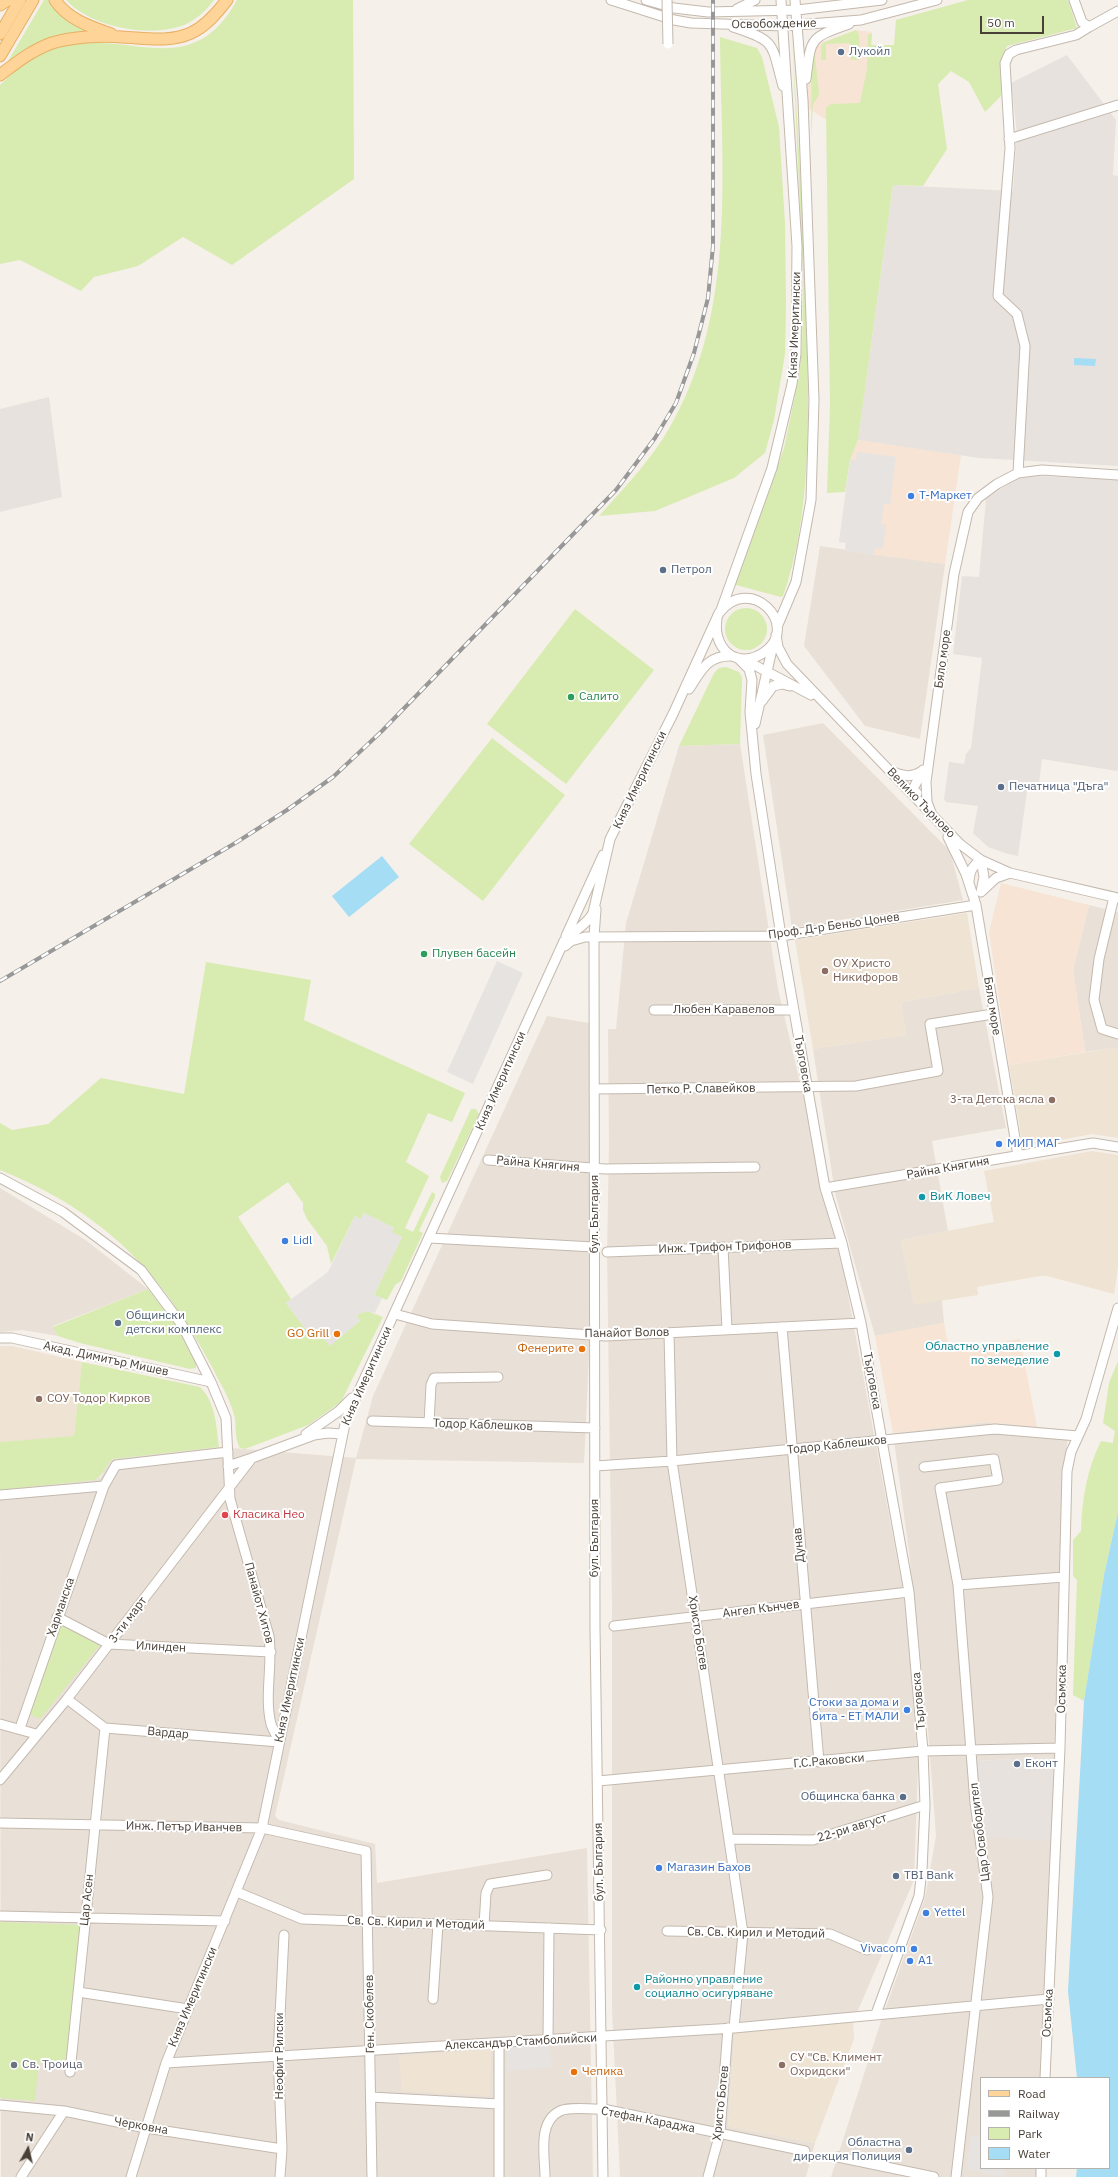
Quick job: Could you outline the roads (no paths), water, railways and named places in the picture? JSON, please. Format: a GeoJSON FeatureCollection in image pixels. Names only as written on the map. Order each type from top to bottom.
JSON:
{"type":"FeatureCollection","features":[{"type":"Feature","properties":{"kind":"main road"},"geometry":{"type":"LineString","coordinates":[[0,5],[8,0]]}},
{"type":"Feature","properties":{"kind":"main road"},"geometry":{"type":"LineString","coordinates":[[0,34],[20,0]]}},
{"type":"Feature","properties":{"kind":"main road"},"geometry":{"type":"LineString","coordinates":[[0,56],[33,0]]}},
{"type":"Feature","properties":{"kind":"main road"},"geometry":{"type":"LineString","coordinates":[[55,0],[63,9],[79,21],[92,28],[119,36]]}},
{"type":"Feature","properties":{"kind":"main road"},"geometry":{"type":"LineString","coordinates":[[0,75],[19,61],[52,43],[72,39],[119,36],[164,39],[177,38],[192,33],[203,26],[227,0]]}},
{"type":"Feature","properties":{"kind":"street","name":"Освобождение"},"geometry":{"type":"LineString","coordinates":[[611,0],[674,20],[722,24],[784,26],[861,20],[937,0]]}},
{"type":"Feature","properties":{"kind":"street","name":"Освобождение"},"geometry":{"type":"LineString","coordinates":[[646,0],[692,11],[783,11],[858,4],[882,0]]}},
{"type":"Feature","properties":{"kind":"street"},"geometry":{"type":"LineString","coordinates":[[667,0],[668,47]]}},
{"type":"Feature","properties":{"kind":"street"},"geometry":{"type":"LineString","coordinates":[[732,11],[755,0]]}},
{"type":"Feature","properties":{"kind":"street","name":"Княз Имеритински"},"geometry":{"type":"LineString","coordinates":[[131,2177],[166,2063],[262,1828],[346,1418],[395,1314],[564,941],[574,931],[588,921],[597,900],[610,839],[673,714],[718,616],[772,468],[792,384],[796,354],[798,290],[784,26],[781,0]]}},
{"type":"Feature","properties":{"kind":"street"},"geometry":{"type":"LineString","coordinates":[[673,714],[707,664],[722,656],[753,658],[762,655],[769,649],[796,582],[811,500],[814,363],[803,100],[795,0]]}},
{"type":"Feature","properties":{"kind":"street"},"geometry":{"type":"LineString","coordinates":[[824,0],[858,4]]}},
{"type":"Feature","properties":{"kind":"street"},"geometry":{"type":"LineString","coordinates":[[1074,0],[1082,22],[1089,27]]}},
{"type":"Feature","properties":{"kind":"street"},"geometry":{"type":"LineString","coordinates":[[1118,11],[1076,35],[1016,50],[1009,54],[1005,63],[1005,84],[1010,139],[998,296],[1017,314],[1025,346],[1018,473],[1042,470],[1118,474]]}},
{"type":"Feature","properties":{"kind":"street"},"geometry":{"type":"LineString","coordinates":[[803,100],[809,51],[814,39],[821,34],[861,20]]}},
{"type":"Feature","properties":{"kind":"street"},"geometry":{"type":"LineString","coordinates":[[722,24],[758,35],[769,43],[788,101]]}},
{"type":"Feature","properties":{"kind":"street"},"geometry":{"type":"LineString","coordinates":[[1010,139],[1118,105]]}},
{"type":"Feature","properties":{"kind":"street","name":"Бяло море"},"geometry":{"type":"LineString","coordinates":[[912,794],[913,789],[928,762],[954,574],[968,512],[978,498],[997,484],[1018,473]]}},
{"type":"Feature","properties":{"kind":"street","name":"Велико Търново"},"geometry":{"type":"LineString","coordinates":[[718,616],[724,607],[737,599],[756,599],[764,603],[771,610],[778,647],[787,664],[942,826],[960,844],[981,860],[1010,873],[1116,897]]}},
{"type":"Feature","properties":{"kind":"street"},"geometry":{"type":"LineString","coordinates":[[718,616],[715,628],[720,645],[738,658],[749,669],[752,680],[750,712],[752,747]]}},
{"type":"Feature","properties":{"kind":"street"},"geometry":{"type":"LineString","coordinates":[[752,747],[757,710],[776,634]]}},
{"type":"Feature","properties":{"kind":"street"},"geometry":{"type":"LineString","coordinates":[[738,658],[767,671],[819,699]]}},
{"type":"Feature","properties":{"kind":"street"},"geometry":{"type":"LineString","coordinates":[[757,710],[765,694],[772,686],[782,684],[798,687]]}},
{"type":"Feature","properties":{"kind":"street","name":"Търговска"},"geometry":{"type":"LineString","coordinates":[[752,747],[781,936],[825,1188],[842,1243],[861,1323],[909,1592],[923,1751],[925,1804],[922,1870],[918,1896],[876,2014]]}},
{"type":"Feature","properties":{"kind":"street"},"geometry":{"type":"LineString","coordinates":[[928,762],[926,782],[927,802],[932,815]]}},
{"type":"Feature","properties":{"kind":"street"},"geometry":{"type":"LineString","coordinates":[[890,771],[903,776],[915,776],[923,770]]}},
{"type":"Feature","properties":{"kind":"street"},"geometry":{"type":"LineString","coordinates":[[912,794],[918,793],[926,782]]}},
{"type":"Feature","properties":{"kind":"street"},"geometry":{"type":"LineString","coordinates":[[942,826],[955,849],[976,905]]}},
{"type":"Feature","properties":{"kind":"street"},"geometry":{"type":"LineString","coordinates":[[564,941],[610,839]]}},
{"type":"Feature","properties":{"kind":"street"},"geometry":{"type":"LineString","coordinates":[[969,883],[970,872],[974,864],[981,860],[984,877],[981,892]]}},
{"type":"Feature","properties":{"kind":"street","name":"Бяло море"},"geometry":{"type":"LineString","coordinates":[[1010,873],[996,878],[987,885],[981,892],[976,905],[993,1014],[1018,1156]]}},
{"type":"Feature","properties":{"kind":"street"},"geometry":{"type":"LineString","coordinates":[[1116,897],[1099,959],[1094,1000],[1102,1029],[1118,1034]]}},
{"type":"Feature","properties":{"kind":"street","name":"бул. България"},"geometry":{"type":"LineString","coordinates":[[597,900],[594,937],[595,1628],[601,1930],[603,2177]]}},
{"type":"Feature","properties":{"kind":"street","name":"Проф. Д-р Беньо Цонев"},"geometry":{"type":"LineString","coordinates":[[557,957],[571,940],[594,937],[781,936],[976,905]]}},
{"type":"Feature","properties":{"kind":"street","name":"Любен Каравелов"},"geometry":{"type":"LineString","coordinates":[[654,1010],[794,1010]]}},
{"type":"Feature","properties":{"kind":"street","name":"Петко Р. Славейков"},"geometry":{"type":"LineString","coordinates":[[594,1089],[856,1086],[938,1071],[930,1024],[993,1014]]}},
{"type":"Feature","properties":{"kind":"street","name":"Райна Княгиня"},"geometry":{"type":"LineString","coordinates":[[825,1188],[1093,1143],[1118,1147]]}},
{"type":"Feature","properties":{"kind":"street","name":"Райна Княгиня"},"geometry":{"type":"LineString","coordinates":[[488,1160],[595,1168],[755,1167]]}},
{"type":"Feature","properties":{"kind":"street"},"geometry":{"type":"LineString","coordinates":[[0,1178],[63,1212],[141,1270],[182,1325],[211,1382],[226,1418],[229,1488]]}},
{"type":"Feature","properties":{"kind":"street"},"geometry":{"type":"LineString","coordinates":[[429,1238],[594,1247]]}},
{"type":"Feature","properties":{"kind":"street","name":"Инж. Трифон Трифонов"},"geometry":{"type":"LineString","coordinates":[[607,1252],[842,1243]]}},
{"type":"Feature","properties":{"kind":"street"},"geometry":{"type":"LineString","coordinates":[[723,1247],[727,1330]]}},
{"type":"Feature","properties":{"kind":"street","name":"Осъмска"},"geometry":{"type":"LineString","coordinates":[[1045,2077],[1060,1748],[1067,1471],[1071,1452],[1086,1419],[1118,1308]]}},
{"type":"Feature","properties":{"kind":"street","name":"Панайот Волов"},"geometry":{"type":"LineString","coordinates":[[395,1314],[432,1324],[595,1336],[861,1323]]}},
{"type":"Feature","properties":{"kind":"street","name":"Дунав"},"geometry":{"type":"LineString","coordinates":[[782,1327],[804,1604],[819,1762]]}},
{"type":"Feature","properties":{"kind":"street","name":"Христо Ботев"},"geometry":{"type":"LineString","coordinates":[[669,1333],[672,1461],[695,1617],[720,1770],[743,1933],[720,2134],[708,2177]]}},
{"type":"Feature","properties":{"kind":"street","name":"Акад. Димитър Мишев"},"geometry":{"type":"LineString","coordinates":[[0,1338],[12,1338],[211,1382]]}},
{"type":"Feature","properties":{"kind":"street"},"geometry":{"type":"LineString","coordinates":[[429,1423],[431,1385],[434,1378],[498,1377]]}},
{"type":"Feature","properties":{"kind":"street"},"geometry":{"type":"LineString","coordinates":[[300,1438],[339,1411],[359,1390]]}},
{"type":"Feature","properties":{"kind":"street","name":"Тодор Каблешков"},"geometry":{"type":"LineString","coordinates":[[372,1421],[595,1428]]}},
{"type":"Feature","properties":{"kind":"street","name":"Тодор Каблешков"},"geometry":{"type":"LineString","coordinates":[[595,1466],[672,1461],[792,1450],[995,1429],[1078,1436]]}},
{"type":"Feature","properties":{"kind":"street"},"geometry":{"type":"LineString","coordinates":[[300,1438],[328,1433],[342,1434]]}},
{"type":"Feature","properties":{"kind":"street","name":"3-ти март"},"geometry":{"type":"LineString","coordinates":[[228,1466],[252,1458],[300,1438]]}},
{"type":"Feature","properties":{"kind":"street"},"geometry":{"type":"LineString","coordinates":[[0,1494],[104,1486],[116,1465],[228,1452]]}},
{"type":"Feature","properties":{"kind":"street","name":"3-ти март"},"geometry":{"type":"LineString","coordinates":[[0,1780],[66,1699],[252,1458]]}},
{"type":"Feature","properties":{"kind":"street","name":"Цар Освободител"},"geometry":{"type":"LineString","coordinates":[[924,1467],[994,1459],[998,1480],[940,1488],[958,1585],[975,1803],[988,1897],[956,2177]]}},
{"type":"Feature","properties":{"kind":"street","name":"Харманска"},"geometry":{"type":"LineString","coordinates":[[20,1728],[57,1617],[104,1486]]}},
{"type":"Feature","properties":{"kind":"street","name":"Панайот Хитов"},"geometry":{"type":"LineString","coordinates":[[229,1488],[269,1636],[271,1652],[269,1692],[271,1724],[279,1742]]}},
{"type":"Feature","properties":{"kind":"street"},"geometry":{"type":"LineString","coordinates":[[958,1585],[1064,1578]]}},
{"type":"Feature","properties":{"kind":"street","name":"Ангел Кънчев"},"geometry":{"type":"LineString","coordinates":[[614,1626],[909,1592]]}},
{"type":"Feature","properties":{"kind":"street","name":"Илинден"},"geometry":{"type":"LineString","coordinates":[[57,1617],[109,1644],[271,1652]]}},
{"type":"Feature","properties":{"kind":"street"},"geometry":{"type":"LineString","coordinates":[[66,1699],[104,1728]]}},
{"type":"Feature","properties":{"kind":"street"},"geometry":{"type":"LineString","coordinates":[[0,1724],[20,1728],[36,1734]]}},
{"type":"Feature","properties":{"kind":"street","name":"Вардар"},"geometry":{"type":"LineString","coordinates":[[104,1728],[279,1742]]}},
{"type":"Feature","properties":{"kind":"street","name":"Цар Асен"},"geometry":{"type":"LineString","coordinates":[[70,2072],[104,1728]]}},
{"type":"Feature","properties":{"kind":"street","name":"Г.С.Раковски"},"geometry":{"type":"LineString","coordinates":[[598,1781],[819,1762],[923,1751],[1060,1748]]}},
{"type":"Feature","properties":{"kind":"street","name":"22-ри август"},"geometry":{"type":"LineString","coordinates":[[729,1839],[813,1840],[925,1804]]}},
{"type":"Feature","properties":{"kind":"street","name":"Инж. Петър Иванчев"},"geometry":{"type":"LineString","coordinates":[[0,1824],[262,1828],[366,1851]]}},
{"type":"Feature","properties":{"kind":"street","name":"Ген. Скобелев"},"geometry":{"type":"LineString","coordinates":[[366,1851],[372,2177]]}},
{"type":"Feature","properties":{"kind":"street"},"geometry":{"type":"LineString","coordinates":[[484,1925],[486,1893],[490,1884],[547,1875]]}},
{"type":"Feature","properties":{"kind":"street","name":"Св. Св. Кирил и Методий"},"geometry":{"type":"LineString","coordinates":[[237,1892],[302,1919],[601,1930]]}},
{"type":"Feature","properties":{"kind":"street"},"geometry":{"type":"LineString","coordinates":[[0,1916],[225,1921]]}},
{"type":"Feature","properties":{"kind":"street"},"geometry":{"type":"LineString","coordinates":[[433,1999],[438,1924]]}},
{"type":"Feature","properties":{"kind":"street"},"geometry":{"type":"LineString","coordinates":[[548,1928],[548,2040]]}},
{"type":"Feature","properties":{"kind":"street","name":"Св. Св. Кирил и Методий"},"geometry":{"type":"LineString","coordinates":[[667,1931],[830,1934],[867,1950]]}},
{"type":"Feature","properties":{"kind":"street","name":"Неофит Рилски"},"geometry":{"type":"LineString","coordinates":[[280,2177],[282,2149],[278,2056],[284,1935]]}},
{"type":"Feature","properties":{"kind":"street"},"geometry":{"type":"LineString","coordinates":[[78,1992],[188,2009]]}},
{"type":"Feature","properties":{"kind":"street","name":"Александър Стамболийски"},"geometry":{"type":"LineString","coordinates":[[166,2063],[731,2028],[1049,1999]]}},
{"type":"Feature","properties":{"kind":"street"},"geometry":{"type":"LineString","coordinates":[[499,2043],[499,2177]]}},
{"type":"Feature","properties":{"kind":"street"},"geometry":{"type":"LineString","coordinates":[[371,2097],[499,2104]]}},
{"type":"Feature","properties":{"kind":"street","name":"Черковна"},"geometry":{"type":"LineString","coordinates":[[0,2105],[64,2111],[146,2128],[282,2149]]}},
{"type":"Feature","properties":{"kind":"street","name":"Стефан Караджа"},"geometry":{"type":"LineString","coordinates":[[545,2177],[544,2136],[547,2125],[552,2117],[560,2111],[603,2110],[805,2151]]}},
{"type":"Feature","properties":{"kind":"street"},"geometry":{"type":"LineString","coordinates":[[21,2177],[64,2111]]}},
{"type":"Feature","properties":{"kind":"street"},"geometry":{"type":"LineString","coordinates":[[838,2157],[934,2177]]}},
{"type":"Feature","properties":{"kind":"water"},"geometry":{"type":"Polygon","coordinates":[[[1074,358],[1096,359],[1095,366],[1074,365],[1074,358]]]}},
{"type":"Feature","properties":{"kind":"water"},"geometry":{"type":"Polygon","coordinates":[[[382,856],[399,877],[349,917],[332,896],[382,856]]]}},
{"type":"Feature","properties":{"kind":"water"},"geometry":{"type":"Polygon","coordinates":[[[1118,1512],[1118,2177],[1076,2177],[1077,2169],[1110,2169],[1110,2077],[1077,2077],[1068,1991],[1084,1701],[1104,1575],[1118,1512]]]}},
{"type":"Feature","properties":{"kind":"railway"},"geometry":{"type":"LineString","coordinates":[[0,981],[237,842],[287,810],[333,777],[382,731],[616,490],[655,438],[676,403],[694,353],[708,298],[713,246],[713,0]]}},
{"type":"Feature","properties":{"kind":"place","name":"Лукойл"},"geometry":{"type":"Point","coordinates":[841,52]}},
{"type":"Feature","properties":{"kind":"place","name":"Т-Маркет"},"geometry":{"type":"Point","coordinates":[911,496]}},
{"type":"Feature","properties":{"kind":"place","name":"Петрол"},"geometry":{"type":"Point","coordinates":[663,570]}},
{"type":"Feature","properties":{"kind":"place","name":"Салито"},"geometry":{"type":"Point","coordinates":[571,697]}},
{"type":"Feature","properties":{"kind":"place","name":"Печатница \"Дъга\""},"geometry":{"type":"Point","coordinates":[1001,787]}},
{"type":"Feature","properties":{"kind":"place","name":"Плувен басейн"},"geometry":{"type":"Point","coordinates":[424,954]}},
{"type":"Feature","properties":{"kind":"place","name":"ОУ Христо Никифоров"},"geometry":{"type":"Point","coordinates":[825,971]}},
{"type":"Feature","properties":{"kind":"place","name":"3-та Детска ясла"},"geometry":{"type":"Point","coordinates":[1052,1100]}},
{"type":"Feature","properties":{"kind":"place","name":"МИП МАГ"},"geometry":{"type":"Point","coordinates":[999,1144]}},
{"type":"Feature","properties":{"kind":"place","name":"ВиК Ловеч"},"geometry":{"type":"Point","coordinates":[922,1197]}},
{"type":"Feature","properties":{"kind":"place","name":"Lidl"},"geometry":{"type":"Point","coordinates":[285,1241]}},
{"type":"Feature","properties":{"kind":"place","name":"Общински детски комплекс"},"geometry":{"type":"Point","coordinates":[118,1323]}},
{"type":"Feature","properties":{"kind":"place","name":"GO Grill"},"geometry":{"type":"Point","coordinates":[337,1334]}},
{"type":"Feature","properties":{"kind":"place","name":"Фенерите"},"geometry":{"type":"Point","coordinates":[582,1349]}},
{"type":"Feature","properties":{"kind":"place","name":"Областно управление по земеделие"},"geometry":{"type":"Point","coordinates":[1057,1354]}},
{"type":"Feature","properties":{"kind":"place","name":"СОУ Тодор Кирков"},"geometry":{"type":"Point","coordinates":[39,1399]}},
{"type":"Feature","properties":{"kind":"place","name":"Класика Нео"},"geometry":{"type":"Point","coordinates":[225,1515]}},
{"type":"Feature","properties":{"kind":"place","name":"Стоки за дома и бита - ЕТ МАЛИ"},"geometry":{"type":"Point","coordinates":[907,1710]}},
{"type":"Feature","properties":{"kind":"place","name":"Еконт"},"geometry":{"type":"Point","coordinates":[1017,1764]}},
{"type":"Feature","properties":{"kind":"place","name":"Общинска банка"},"geometry":{"type":"Point","coordinates":[903,1797]}},
{"type":"Feature","properties":{"kind":"place","name":"Магазин Бахов"},"geometry":{"type":"Point","coordinates":[659,1868]}},
{"type":"Feature","properties":{"kind":"place","name":"TBI Bank"},"geometry":{"type":"Point","coordinates":[896,1876]}},
{"type":"Feature","properties":{"kind":"place","name":"Yettel"},"geometry":{"type":"Point","coordinates":[926,1913]}},
{"type":"Feature","properties":{"kind":"place","name":"Vivacom"},"geometry":{"type":"Point","coordinates":[914,1949]}},
{"type":"Feature","properties":{"kind":"place","name":"A1"},"geometry":{"type":"Point","coordinates":[910,1961]}},
{"type":"Feature","properties":{"kind":"place","name":"Районно управление социално осигуряване"},"geometry":{"type":"Point","coordinates":[637,1987]}},
{"type":"Feature","properties":{"kind":"place","name":"Св. Троица"},"geometry":{"type":"Point","coordinates":[14,2065]}},
{"type":"Feature","properties":{"kind":"place","name":"СУ \"Св. Климент Охридски\""},"geometry":{"type":"Point","coordinates":[782,2065]}},
{"type":"Feature","properties":{"kind":"place","name":"Чепика"},"geometry":{"type":"Point","coordinates":[574,2072]}},
{"type":"Feature","properties":{"kind":"place","name":"Областна дирекция Полиция"},"geometry":{"type":"Point","coordinates":[909,2150]}}]}
